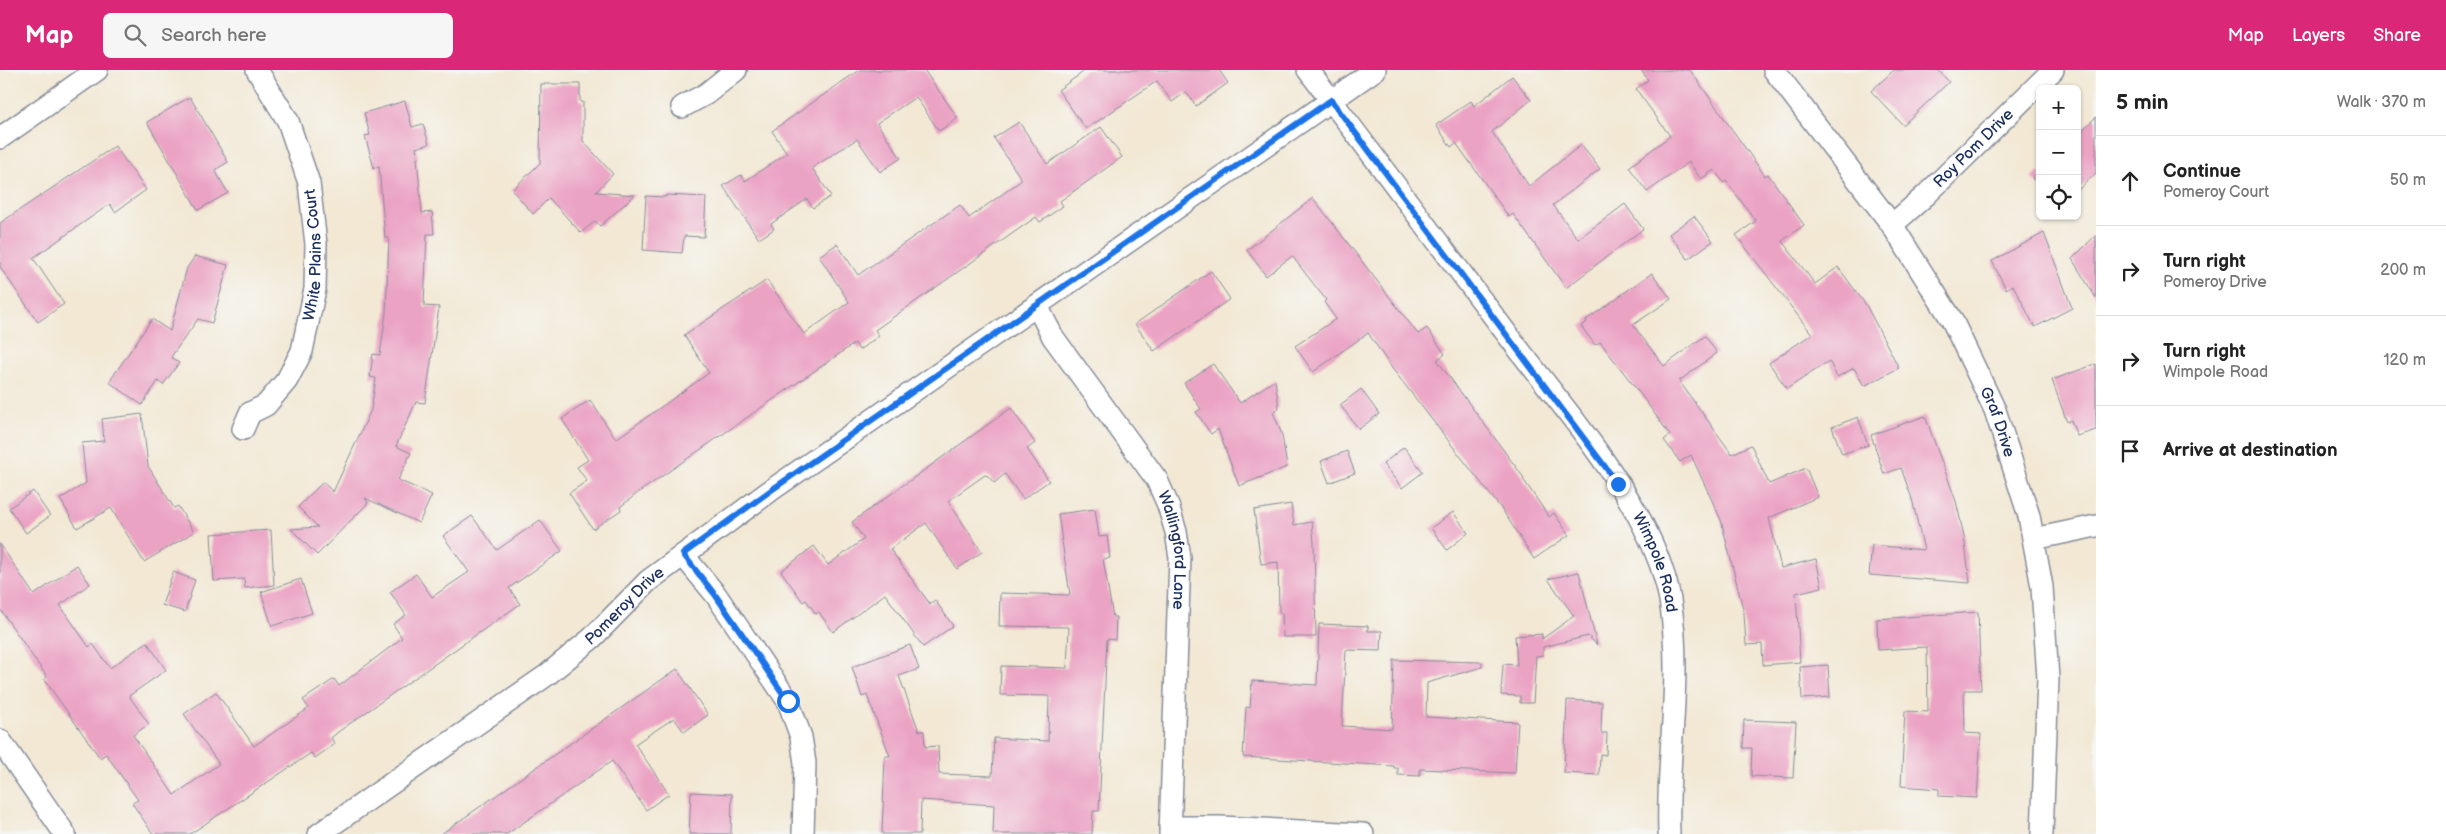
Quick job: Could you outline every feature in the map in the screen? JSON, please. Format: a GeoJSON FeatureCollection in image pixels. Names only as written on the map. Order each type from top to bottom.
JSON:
{"type":"FeatureCollection","features":[{"type":"Feature","properties":{"kind":"street"},"geometry":{"type":"LineString","coordinates":[[0,138],[97,70]]}},
{"type":"Feature","properties":{"kind":"street","name":"White Plains Court"},"geometry":{"type":"LineString","coordinates":[[242,429],[250,413],[266,405],[287,380],[302,351],[315,289],[316,244],[310,183],[288,121],[257,70]]}},
{"type":"Feature","properties":{"kind":"street"},"geometry":{"type":"LineString","coordinates":[[682,107],[706,94],[736,70]]}},
{"type":"Feature","properties":{"kind":"street","name":"Wimpole Road"},"geometry":{"type":"LineString","coordinates":[[1308,70],[1587,440],[1636,512],[1652,543],[1670,600],[1676,662],[1670,834]]}},
{"type":"Feature","properties":{"kind":"street","name":"Pomeroy Drive"},"geometry":{"type":"LineString","coordinates":[[320,834],[547,675],[592,638],[648,582],[683,554],[1375,70]]}},
{"type":"Feature","properties":{"kind":"street","name":"Graf Drive"},"geometry":{"type":"LineString","coordinates":[[1774,70],[1892,225],[1952,320],[1975,364],[1995,410],[2034,539],[2042,587],[2048,679],[2042,834]]}},
{"type":"Feature","properties":{"kind":"street","name":"Roy Pom Drive"},"geometry":{"type":"LineString","coordinates":[[1892,225],[2053,70]]}},
{"type":"Feature","properties":{"kind":"street","name":"Wallingford Lane"},"geometry":{"type":"LineString","coordinates":[[1036,306],[1053,337],[1157,480],[1168,505],[1176,532],[1180,558],[1180,618],[1170,831]]}},
{"type":"Feature","properties":{"kind":"street"},"geometry":{"type":"LineString","coordinates":[[2034,539],[2096,526]]}},
{"type":"Feature","properties":{"kind":"street"},"geometry":{"type":"LineString","coordinates":[[683,554],[716,596],[788,701],[802,738],[806,763],[803,834]]}},
{"type":"Feature","properties":{"kind":"street"},"geometry":{"type":"LineString","coordinates":[[0,740],[65,834]]}},
{"type":"Feature","properties":{"kind":"street"},"geometry":{"type":"LineString","coordinates":[[1170,831],[1220,827],[1363,834]]}},
{"type":"Feature","properties":{"kind":"building"},"geometry":{"type":"Polygon","coordinates":[[[859,70],[924,70],[958,118],[939,131],[916,97],[877,123],[901,158],[880,172],[857,139],[812,168],[831,196],[813,208],[807,199],[771,224],[774,229],[759,239],[723,186],[741,175],[745,181],[787,153],[772,131],[859,70]]]}},
{"type":"Feature","properties":{"kind":"building"},"geometry":{"type":"Polygon","coordinates":[[[1086,70],[1219,70],[1228,83],[1196,106],[1186,92],[1172,102],[1157,81],[1086,129],[1058,90],[1086,70]]]}},
{"type":"Feature","properties":{"kind":"building"},"geometry":{"type":"Polygon","coordinates":[[[1641,70],[1690,70],[1765,176],[1768,174],[1804,225],[1782,241],[1815,284],[1838,267],[1866,305],[1899,368],[1864,386],[1854,368],[1837,377],[1829,361],[1787,389],[1769,363],[1812,334],[1736,235],[1756,221],[1726,181],[1724,183],[1714,170],[1701,179],[1689,162],[1647,192],[1629,167],[1670,136],[1636,89],[1648,80],[1641,70]]]}},
{"type":"Feature","properties":{"kind":"building"},"geometry":{"type":"Polygon","coordinates":[[[1894,70],[1938,70],[1949,82],[1903,125],[1871,91],[1894,70]]]}},
{"type":"Feature","properties":{"kind":"building"},"geometry":{"type":"Polygon","coordinates":[[[1512,76],[1531,100],[1492,132],[1529,186],[1581,145],[1600,169],[1553,205],[1578,239],[1625,204],[1643,229],[1566,288],[1513,214],[1509,217],[1456,143],[1451,147],[1436,125],[1471,101],[1474,106],[1512,76]]]}},
{"type":"Feature","properties":{"kind":"building"},"geometry":{"type":"Polygon","coordinates":[[[541,84],[580,84],[580,102],[583,102],[583,141],[613,174],[596,192],[635,195],[600,226],[595,221],[581,233],[549,198],[533,214],[512,190],[540,163],[541,84]]]}},
{"type":"Feature","properties":{"kind":"building"},"geometry":{"type":"Polygon","coordinates":[[[190,97],[228,162],[215,170],[228,193],[198,210],[147,122],[190,97]]]}},
{"type":"Feature","properties":{"kind":"building"},"geometry":{"type":"Polygon","coordinates":[[[405,101],[412,127],[423,124],[429,144],[416,148],[419,158],[417,158],[422,213],[432,212],[434,234],[427,234],[424,306],[439,307],[425,403],[416,402],[396,446],[411,453],[398,480],[432,495],[419,523],[365,498],[368,503],[317,555],[291,529],[318,527],[298,507],[323,482],[333,492],[371,410],[376,378],[370,377],[373,354],[380,355],[386,313],[389,238],[385,238],[379,166],[374,168],[365,136],[370,135],[364,113],[405,101]]]}},
{"type":"Feature","properties":{"kind":"building"},"geometry":{"type":"Polygon","coordinates":[[[2096,117],[2096,173],[2081,187],[2081,175],[2081,131],[2096,117]]]}},
{"type":"Feature","properties":{"kind":"building"},"geometry":{"type":"Polygon","coordinates":[[[1019,122],[1047,164],[1101,127],[1122,157],[1060,201],[1063,206],[1040,222],[1036,217],[875,330],[879,336],[859,350],[855,343],[639,492],[620,507],[621,510],[593,529],[569,493],[587,481],[577,467],[588,460],[562,419],[590,400],[616,439],[709,373],[684,335],[767,280],[804,334],[849,302],[819,256],[837,244],[858,275],[960,205],[969,218],[1022,180],[994,138],[1019,122]]]}},
{"type":"Feature","properties":{"kind":"building"},"geometry":{"type":"Polygon","coordinates":[[[115,146],[146,190],[115,212],[110,204],[33,258],[64,304],[38,322],[0,267],[0,223],[115,146]]]}},
{"type":"Feature","properties":{"kind":"building"},"geometry":{"type":"Polygon","coordinates":[[[2036,174],[2036,182],[2032,178],[2036,174]]]}},
{"type":"Feature","properties":{"kind":"building"},"geometry":{"type":"Polygon","coordinates":[[[666,195],[706,197],[704,237],[684,236],[682,253],[643,250],[646,196],[666,197],[666,195]]]}},
{"type":"Feature","properties":{"kind":"building"},"geometry":{"type":"Polygon","coordinates":[[[1313,198],[1418,334],[1427,328],[1445,354],[1437,360],[1524,478],[1549,517],[1554,513],[1569,535],[1534,559],[1503,511],[1391,367],[1368,333],[1313,372],[1295,346],[1336,319],[1324,302],[1326,300],[1292,256],[1266,276],[1247,250],[1313,198]]]}},
{"type":"Feature","properties":{"kind":"building"},"geometry":{"type":"Polygon","coordinates":[[[1694,216],[1713,241],[1688,259],[1669,234],[1694,216]]]}},
{"type":"Feature","properties":{"kind":"building"},"geometry":{"type":"Polygon","coordinates":[[[2044,233],[2072,308],[2035,327],[2013,285],[2006,289],[1992,261],[2044,233]]]}},
{"type":"Feature","properties":{"kind":"building"},"geometry":{"type":"Polygon","coordinates":[[[2096,235],[2096,298],[2072,259],[2096,235]]]}},
{"type":"Feature","properties":{"kind":"building"},"geometry":{"type":"Polygon","coordinates":[[[195,256],[228,265],[212,323],[198,319],[171,357],[179,363],[163,385],[158,381],[142,405],[109,382],[152,319],[170,331],[187,268],[195,256]]]}},
{"type":"Feature","properties":{"kind":"building"},"geometry":{"type":"Polygon","coordinates":[[[1211,271],[1230,299],[1154,351],[1135,324],[1211,271]]]}},
{"type":"Feature","properties":{"kind":"building"},"geometry":{"type":"Polygon","coordinates":[[[1652,273],[1671,299],[1633,325],[1664,366],[1705,336],[1717,353],[1679,381],[1732,454],[1751,445],[1769,484],[1806,468],[1818,497],[1769,518],[1781,568],[1816,559],[1822,587],[1796,593],[1800,662],[1763,665],[1762,644],[1746,645],[1744,613],[1721,520],[1691,455],[1680,462],[1664,440],[1670,435],[1641,395],[1600,342],[1595,345],[1581,326],[1587,322],[1586,320],[1652,273]]]}},
{"type":"Feature","properties":{"kind":"building"},"geometry":{"type":"Polygon","coordinates":[[[1213,364],[1240,403],[1275,380],[1279,408],[1273,412],[1282,435],[1287,467],[1239,486],[1218,429],[1211,434],[1196,412],[1201,409],[1184,383],[1213,364]]]}},
{"type":"Feature","properties":{"kind":"building"},"geometry":{"type":"Polygon","coordinates":[[[2096,364],[2096,430],[2077,436],[2071,420],[2067,422],[2052,380],[2096,364]]]}},
{"type":"Feature","properties":{"kind":"building"},"geometry":{"type":"Polygon","coordinates":[[[1361,389],[1379,414],[1359,429],[1340,405],[1361,389]]]}},
{"type":"Feature","properties":{"kind":"building"},"geometry":{"type":"Polygon","coordinates":[[[1011,408],[1035,443],[1027,449],[1049,481],[1023,499],[1005,474],[994,483],[985,475],[948,501],[982,552],[957,569],[926,523],[890,549],[930,604],[935,600],[953,626],[923,647],[885,594],[833,632],[819,612],[816,614],[806,600],[803,602],[781,571],[814,546],[828,565],[864,539],[852,522],[1011,408]]]}},
{"type":"Feature","properties":{"kind":"building"},"geometry":{"type":"Polygon","coordinates":[[[142,414],[148,466],[174,508],[178,506],[194,532],[144,562],[111,508],[77,528],[60,499],[86,483],[82,443],[104,441],[102,419],[142,414]]]}},
{"type":"Feature","properties":{"kind":"building"},"geometry":{"type":"Polygon","coordinates":[[[1925,416],[1956,501],[1964,536],[1970,583],[1869,575],[1872,545],[1924,550],[1912,499],[1901,468],[1884,474],[1871,435],[1925,416]]]}},
{"type":"Feature","properties":{"kind":"building"},"geometry":{"type":"Polygon","coordinates":[[[1858,417],[1868,445],[1842,454],[1832,427],[1858,417]]]}},
{"type":"Feature","properties":{"kind":"building"},"geometry":{"type":"Polygon","coordinates":[[[1404,447],[1423,472],[1402,488],[1383,464],[1404,447]]]}},
{"type":"Feature","properties":{"kind":"building"},"geometry":{"type":"Polygon","coordinates":[[[1347,451],[1355,473],[1329,483],[1321,461],[1347,451]]]}},
{"type":"Feature","properties":{"kind":"building"},"geometry":{"type":"Polygon","coordinates":[[[33,491],[50,516],[26,533],[9,508],[33,491]]]}},
{"type":"Feature","properties":{"kind":"building"},"geometry":{"type":"Polygon","coordinates":[[[1291,504],[1294,525],[1312,522],[1316,637],[1283,637],[1282,613],[1279,613],[1278,562],[1261,564],[1254,510],[1291,504]]]}},
{"type":"Feature","properties":{"kind":"building"},"geometry":{"type":"Polygon","coordinates":[[[1095,509],[1099,537],[1107,536],[1110,558],[1103,559],[1113,617],[1116,617],[1115,640],[1107,639],[1099,811],[1093,811],[1092,834],[993,834],[994,805],[921,800],[920,834],[882,834],[885,756],[890,756],[867,695],[862,697],[852,667],[910,645],[919,669],[899,676],[919,731],[924,731],[925,747],[938,746],[939,774],[992,776],[994,738],[1048,741],[1049,696],[1000,695],[1001,666],[1067,668],[1069,627],[999,626],[1000,593],[1070,595],[1058,514],[1095,509]]]}},
{"type":"Feature","properties":{"kind":"building"},"geometry":{"type":"Polygon","coordinates":[[[1453,512],[1468,533],[1447,550],[1431,528],[1453,512]]]}},
{"type":"Feature","properties":{"kind":"building"},"geometry":{"type":"Polygon","coordinates":[[[472,516],[497,550],[540,520],[562,551],[509,588],[520,604],[338,732],[331,738],[335,744],[315,758],[311,753],[190,834],[153,834],[132,803],[138,800],[106,754],[100,758],[44,679],[47,677],[0,609],[0,544],[34,595],[77,565],[90,584],[60,605],[89,647],[93,644],[110,668],[147,642],[166,670],[129,696],[149,724],[133,735],[174,795],[219,764],[184,714],[216,692],[254,746],[309,708],[303,700],[334,679],[339,686],[402,638],[393,624],[406,615],[390,592],[416,574],[432,597],[469,572],[443,536],[472,516]]]}},
{"type":"Feature","properties":{"kind":"building"},"geometry":{"type":"Polygon","coordinates":[[[271,530],[274,585],[245,588],[244,579],[214,581],[211,534],[271,530]]]}},
{"type":"Feature","properties":{"kind":"building"},"geometry":{"type":"Polygon","coordinates":[[[173,572],[195,580],[185,612],[162,605],[173,572]]]}},
{"type":"Feature","properties":{"kind":"building"},"geometry":{"type":"Polygon","coordinates":[[[1579,572],[1597,645],[1588,636],[1543,647],[1543,655],[1536,656],[1533,703],[1520,703],[1520,696],[1501,695],[1503,664],[1517,665],[1515,636],[1542,634],[1542,639],[1574,616],[1548,579],[1579,572]]]}},
{"type":"Feature","properties":{"kind":"building"},"geometry":{"type":"Polygon","coordinates":[[[301,579],[312,613],[272,626],[261,592],[301,579]]]}},
{"type":"Feature","properties":{"kind":"building"},"geometry":{"type":"Polygon","coordinates":[[[1978,612],[1981,690],[1964,690],[1965,733],[1981,734],[1977,798],[1939,796],[1939,789],[1901,786],[1905,711],[1928,712],[1927,647],[1878,650],[1877,619],[1978,612]]]}},
{"type":"Feature","properties":{"kind":"building"},"geometry":{"type":"Polygon","coordinates":[[[1319,624],[1368,626],[1368,631],[1382,631],[1381,651],[1346,650],[1342,726],[1392,729],[1394,660],[1482,662],[1482,667],[1427,683],[1426,717],[1518,722],[1515,773],[1420,769],[1420,776],[1398,775],[1398,768],[1394,768],[1394,766],[1243,757],[1246,707],[1250,708],[1252,681],[1317,685],[1319,624]]]}},
{"type":"Feature","properties":{"kind":"building"},"geometry":{"type":"Polygon","coordinates":[[[1828,665],[1830,697],[1802,699],[1800,667],[1828,665]]]}},
{"type":"Feature","properties":{"kind":"building"},"geometry":{"type":"Polygon","coordinates":[[[677,669],[708,715],[684,732],[674,718],[635,744],[669,794],[646,810],[612,761],[507,834],[441,834],[677,669]]]}},
{"type":"Feature","properties":{"kind":"building"},"geometry":{"type":"Polygon","coordinates":[[[1567,700],[1602,702],[1601,733],[1607,733],[1606,755],[1600,754],[1599,775],[1564,773],[1567,700]]]}},
{"type":"Feature","properties":{"kind":"building"},"geometry":{"type":"Polygon","coordinates":[[[1744,720],[1796,722],[1793,778],[1751,776],[1752,748],[1743,748],[1744,720]]]}},
{"type":"Feature","properties":{"kind":"building"},"geometry":{"type":"Polygon","coordinates":[[[691,792],[732,794],[731,834],[689,834],[691,792]]]}},
{"type":"Feature","properties":{"kind":"route"},"geometry":{"type":"LineString","coordinates":[[788,701],[716,596],[683,554],[770,491],[1331,100],[1587,440],[1618,484]]}}]}
